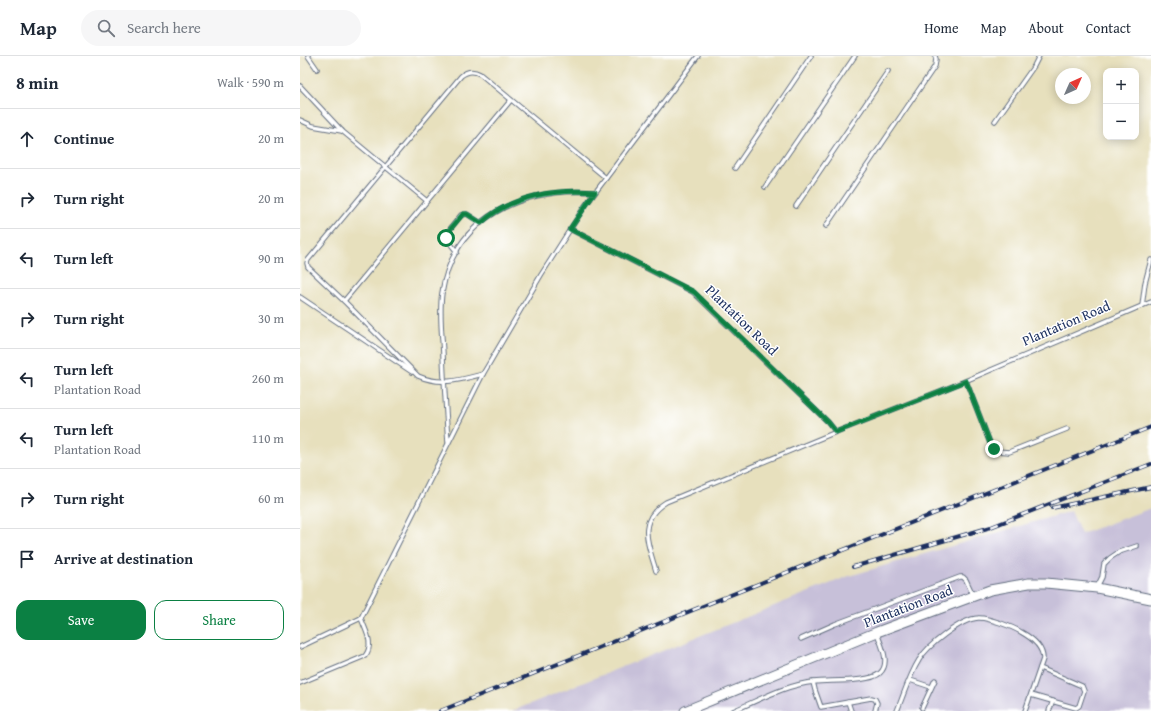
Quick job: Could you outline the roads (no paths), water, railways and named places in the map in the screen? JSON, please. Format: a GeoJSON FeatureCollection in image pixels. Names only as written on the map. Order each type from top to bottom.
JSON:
{"type":"FeatureCollection","features":[{"type":"Feature","properties":{"kind":"street","name":"Plantation Road"},"geometry":{"type":"LineString","coordinates":[[685,711],[877,632],[990,590],[1029,583],[1062,584],[1097,588],[1151,599]]}},
{"type":"Feature","properties":{"kind":"lane"},"geometry":{"type":"LineString","coordinates":[[308,56],[317,69]]}},
{"type":"Feature","properties":{"kind":"lane"},"geometry":{"type":"LineString","coordinates":[[300,647],[361,618],[483,374],[540,275],[595,192],[698,56]]}},
{"type":"Feature","properties":{"kind":"lane"},"geometry":{"type":"LineString","coordinates":[[735,168],[811,56]]}},
{"type":"Feature","properties":{"kind":"lane"},"geometry":{"type":"LineString","coordinates":[[765,187],[855,56]]}},
{"type":"Feature","properties":{"kind":"lane"},"geometry":{"type":"LineString","coordinates":[[826,226],[935,66],[935,56]]}},
{"type":"Feature","properties":{"kind":"lane"},"geometry":{"type":"LineString","coordinates":[[995,121],[1034,66],[1039,56]]}},
{"type":"Feature","properties":{"kind":"lane"},"geometry":{"type":"LineString","coordinates":[[796,206],[888,71]]}},
{"type":"Feature","properties":{"kind":"lane"},"geometry":{"type":"LineString","coordinates":[[418,376],[308,267],[308,261],[464,74],[471,72],[480,74],[606,178]]}},
{"type":"Feature","properties":{"kind":"lane"},"geometry":{"type":"LineString","coordinates":[[300,86],[342,131],[427,201]]}},
{"type":"Feature","properties":{"kind":"lane"},"geometry":{"type":"LineString","coordinates":[[344,301],[511,100]]}},
{"type":"Feature","properties":{"kind":"lane"},"geometry":{"type":"LineString","coordinates":[[300,120],[313,126],[342,131]]}},
{"type":"Feature","properties":{"kind":"lane"},"geometry":{"type":"LineString","coordinates":[[448,442],[440,306],[448,268],[457,252],[468,236],[481,223],[504,207],[531,197],[576,191],[595,192]]}},
{"type":"Feature","properties":{"kind":"lane"},"geometry":{"type":"LineString","coordinates":[[457,252],[446,236],[461,215],[467,214],[481,223]]}},
{"type":"Feature","properties":{"kind":"lane","name":"Plantation Road"},"geometry":{"type":"LineString","coordinates":[[570,229],[694,292],[828,422],[836,432]]}},
{"type":"Feature","properties":{"kind":"lane"},"geometry":{"type":"LineString","coordinates":[[1142,306],[1145,284],[1151,260]]}},
{"type":"Feature","properties":{"kind":"lane"},"geometry":{"type":"LineString","coordinates":[[300,296],[418,376],[428,380],[453,382],[483,374]]}},
{"type":"Feature","properties":{"kind":"lane","name":"Plantation Road"},"geometry":{"type":"LineString","coordinates":[[656,571],[646,540],[646,531],[650,518],[661,505],[836,432],[966,381],[1151,302]]}},
{"type":"Feature","properties":{"kind":"lane"},"geometry":{"type":"LineString","coordinates":[[966,381],[990,443],[997,451],[1009,452],[1067,429]]}},
{"type":"Feature","properties":{"kind":"lane"},"geometry":{"type":"LineString","coordinates":[[1097,588],[1102,577],[1104,564],[1119,552],[1137,546]]}},
{"type":"Feature","properties":{"kind":"lane"},"geometry":{"type":"LineString","coordinates":[[801,639],[835,624],[960,577],[964,577],[974,596]]}},
{"type":"Feature","properties":{"kind":"lane"},"geometry":{"type":"LineString","coordinates":[[300,683],[365,656],[369,649],[370,641],[361,618]]}},
{"type":"Feature","properties":{"kind":"lane"},"geometry":{"type":"LineString","coordinates":[[897,711],[919,659],[926,651],[961,624],[977,618],[986,618],[1016,629],[1034,640],[1043,654],[1043,659],[1025,711]]}},
{"type":"Feature","properties":{"kind":"lane"},"geometry":{"type":"LineString","coordinates":[[733,711],[785,688],[814,682],[850,680],[880,674],[884,668],[885,658],[877,632]]}},
{"type":"Feature","properties":{"kind":"lane"},"geometry":{"type":"LineString","coordinates":[[1031,695],[1078,708],[1083,689],[1080,684],[1040,668]]}},
{"type":"Feature","properties":{"kind":"lane"},"geometry":{"type":"LineString","coordinates":[[910,680],[931,687]]}},
{"type":"Feature","properties":{"kind":"lane"},"geometry":{"type":"LineString","coordinates":[[922,708],[934,680]]}},
{"type":"Feature","properties":{"kind":"lane"},"geometry":{"type":"LineString","coordinates":[[814,682],[815,690],[823,711]]}},
{"type":"Feature","properties":{"kind":"lane"},"geometry":{"type":"LineString","coordinates":[[821,707],[874,699],[876,700],[877,705],[875,711]]}},
{"type":"Feature","properties":{"kind":"lane"},"geometry":{"type":"LineString","coordinates":[[1049,711],[1053,701]]}},
{"type":"Feature","properties":{"kind":"lane"},"geometry":{"type":"LineString","coordinates":[[848,702],[851,711]]}},
{"type":"Feature","properties":{"kind":"railway"},"geometry":{"type":"LineString","coordinates":[[440,711],[1151,427]]}},
{"type":"Feature","properties":{"kind":"railway"},"geometry":{"type":"LineString","coordinates":[[853,567],[991,527],[1151,464]]}},
{"type":"Feature","properties":{"kind":"railway"},"geometry":{"type":"LineString","coordinates":[[1052,508],[1151,487]]}}]}
